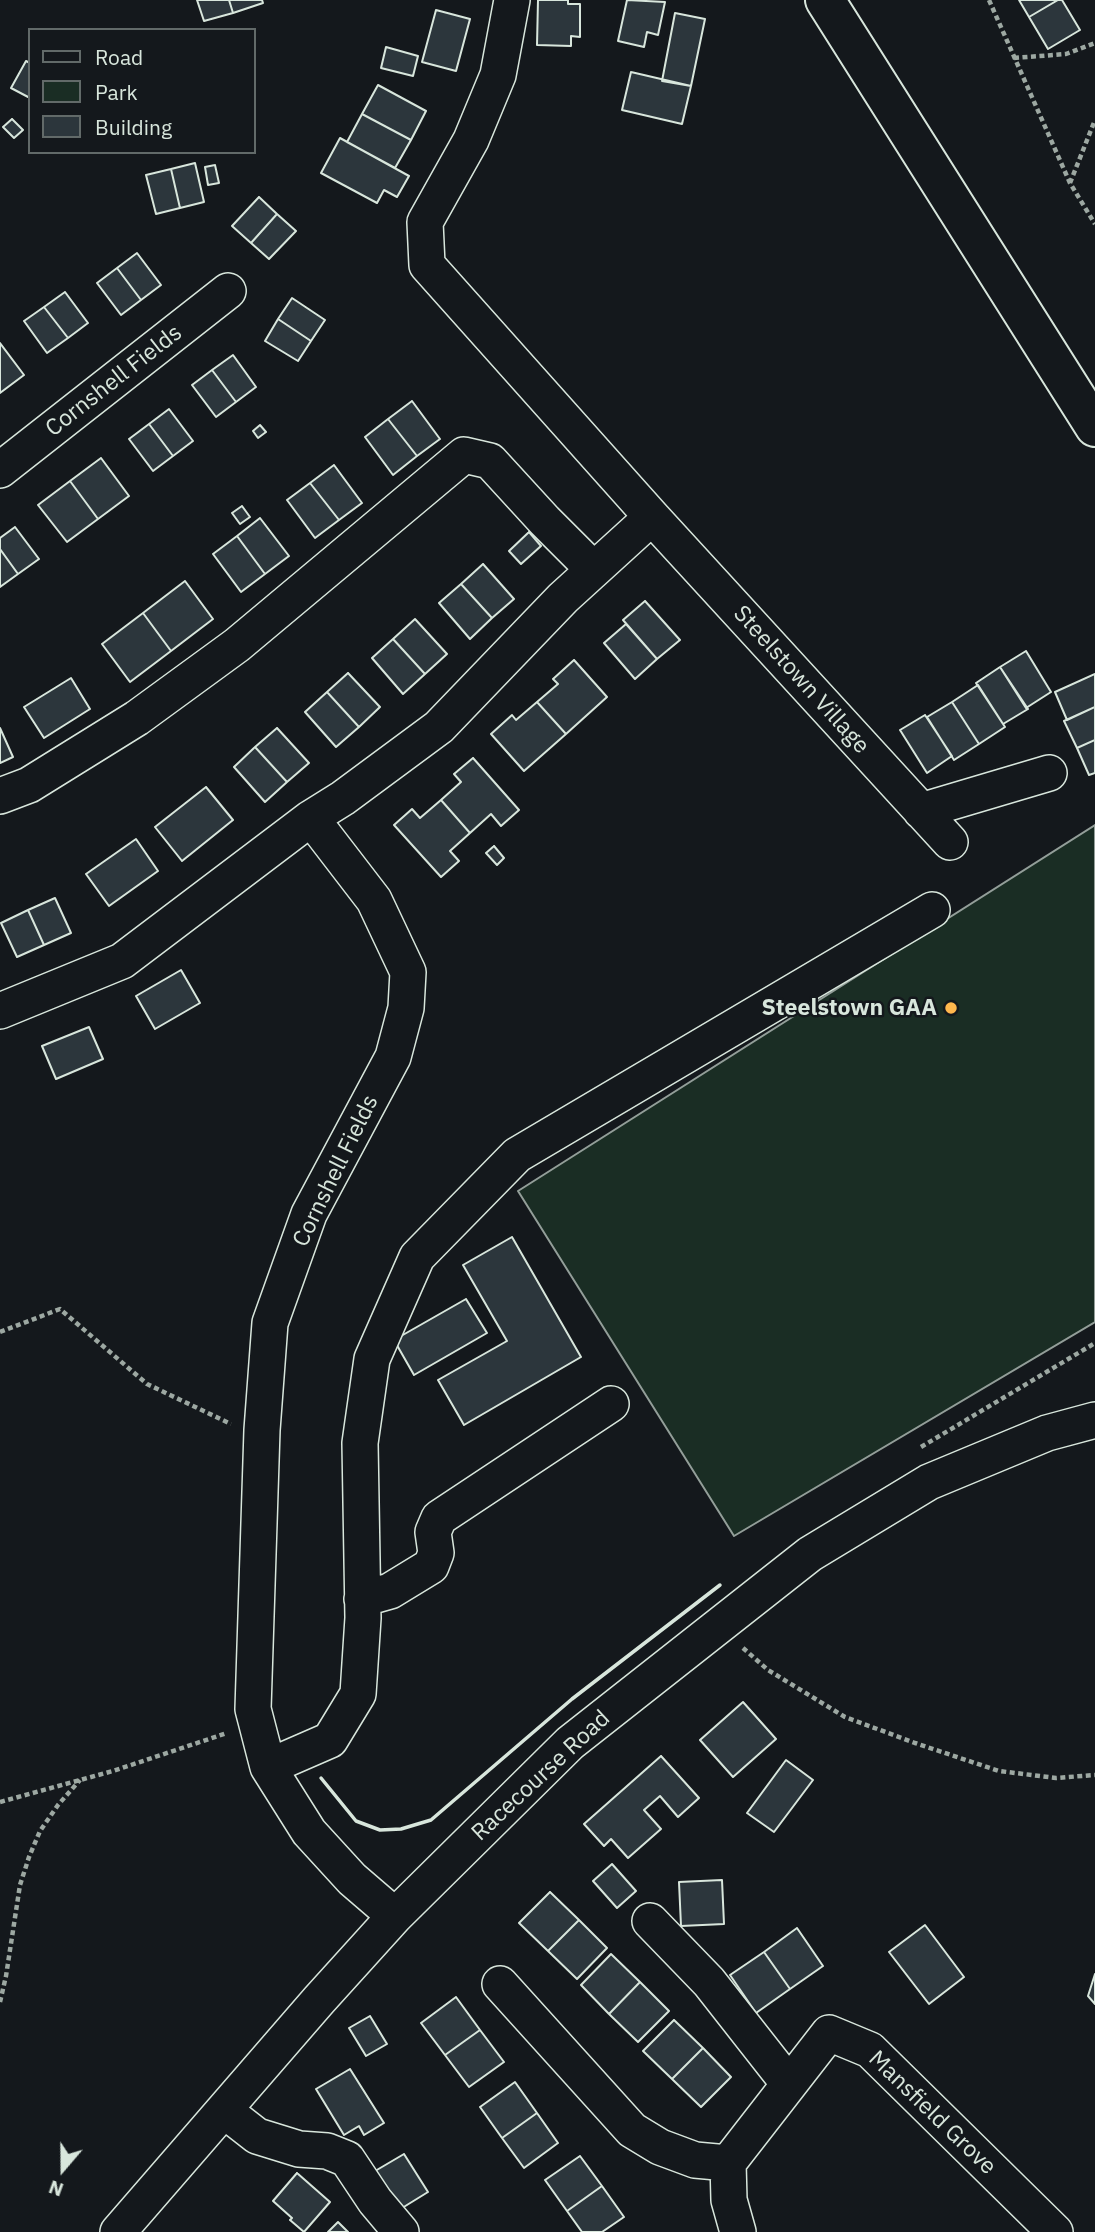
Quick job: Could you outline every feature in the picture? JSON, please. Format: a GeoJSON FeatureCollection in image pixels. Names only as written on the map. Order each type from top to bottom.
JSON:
{"type":"FeatureCollection","features":[{"type":"Feature","properties":{"kind":"highway"},"geometry":{"type":"LineString","coordinates":[[825,0],[1095,427]]}},
{"type":"Feature","properties":{"kind":"street","name":"Steelstown Village"},"geometry":{"type":"LineString","coordinates":[[512,0],[498,75],[471,141],[425,222],[427,265],[652,517],[950,842]]}},
{"type":"Feature","properties":{"kind":"street","name":"Cornshell Fields"},"geometry":{"type":"LineString","coordinates":[[0,470],[228,291]]}},
{"type":"Feature","properties":{"kind":"street"},"geometry":{"type":"LineString","coordinates":[[0,796],[29,785],[126,724],[237,645],[464,455],[490,461],[593,569]]}},
{"type":"Feature","properties":{"kind":"street"},"geometry":{"type":"LineString","coordinates":[[0,1011],[122,961],[311,818],[343,798],[439,727],[593,569],[652,517]]}},
{"type":"Feature","properties":{"kind":"street"},"geometry":{"type":"LineString","coordinates":[[921,811],[1049,773]]}},
{"type":"Feature","properties":{"kind":"street","name":"Cornshell Fields"},"geometry":{"type":"LineString","coordinates":[[311,818],[374,900],[408,972],[406,1008],[393,1057],[309,1214],[270,1323],[262,1430],[253,1709],[268,1767],[309,1832],[352,1879],[395,1916]]}},
{"type":"Feature","properties":{"kind":"street"},"geometry":{"type":"LineString","coordinates":[[268,1767],[330,1740],[358,1694],[362,1599],[360,1443],[372,1359],[416,1256],[517,1154],[932,909]]}},
{"type":"Feature","properties":{"kind":"street"},"geometry":{"type":"LineString","coordinates":[[362,1599],[390,1591],[431,1566],[436,1553],[433,1532],[439,1518],[611,1404]]}},
{"type":"Feature","properties":{"kind":"street","name":"Racecourse Road"},"geometry":{"type":"LineString","coordinates":[[118,2232],[395,1916],[570,1743],[810,1554],[929,1482],[1047,1433],[1095,1420]]}},
{"type":"Feature","properties":{"kind":"street"},"geometry":{"type":"LineString","coordinates":[[650,1921],[709,1982],[789,2084]]}},
{"type":"Feature","properties":{"kind":"street"},"geometry":{"type":"LineString","coordinates":[[500,1984],[632,2130],[660,2147],[695,2160],[728,2163],[729,2200],[738,2232]]}},
{"type":"Feature","properties":{"kind":"street","name":"Mansfield Grove"},"geometry":{"type":"LineString","coordinates":[[728,2163],[830,2033],[870,2050],[1055,2232]]}},
{"type":"Feature","properties":{"kind":"street"},"geometry":{"type":"LineString","coordinates":[[225,2110],[257,2136],[299,2149],[327,2151],[347,2159],[375,2201],[401,2232]]}},
{"type":"Feature","properties":{"kind":"path"},"geometry":{"type":"LineString","coordinates":[[989,0],[1070,184],[1095,224]]}},
{"type":"Feature","properties":{"kind":"path"},"geometry":{"type":"LineString","coordinates":[[1014,58],[1066,54],[1095,44]]}},
{"type":"Feature","properties":{"kind":"path"},"geometry":{"type":"LineString","coordinates":[[1070,184],[1095,120]]}},
{"type":"Feature","properties":{"kind":"path"},"geometry":{"type":"LineString","coordinates":[[0,1332],[60,1309],[147,1384],[230,1424],[262,1430]]}},
{"type":"Feature","properties":{"kind":"path"},"geometry":{"type":"LineString","coordinates":[[718,1627],[768,1670],[845,1717],[999,1771],[1056,1778],[1095,1775]]}},
{"type":"Feature","properties":{"kind":"path"},"geometry":{"type":"LineString","coordinates":[[0,1802],[80,1780],[221,1734],[258,1731]]}},
{"type":"Feature","properties":{"kind":"path"},"geometry":{"type":"LineString","coordinates":[[0,2002],[20,1885],[29,1857],[40,1832],[58,1805],[80,1780]]}},
{"type":"Feature","properties":{"kind":"green space","name":"Steelstown GAA"},"geometry":{"type":"Polygon","coordinates":[[[1095,825],[1095,1322],[734,1536],[518,1191],[1095,825]]]}},
{"type":"Feature","properties":{"kind":"building"},"geometry":{"type":"Polygon","coordinates":[[[197,0],[229,0],[233,13],[204,21],[197,0]]]}},
{"type":"Feature","properties":{"kind":"building"},"geometry":{"type":"Polygon","coordinates":[[[229,0],[262,0],[263,3],[233,13],[229,0]]]}},
{"type":"Feature","properties":{"kind":"building"},"geometry":{"type":"Polygon","coordinates":[[[538,0],[568,0],[568,4],[580,4],[580,37],[571,36],[571,46],[537,45],[538,0]]]}},
{"type":"Feature","properties":{"kind":"building"},"geometry":{"type":"Polygon","coordinates":[[[627,0],[665,2],[658,35],[647,32],[644,47],[618,41],[627,0]]]}},
{"type":"Feature","properties":{"kind":"building"},"geometry":{"type":"Polygon","coordinates":[[[1019,0],[1058,0],[1029,17],[1019,0]]]}},
{"type":"Feature","properties":{"kind":"building"},"geometry":{"type":"Polygon","coordinates":[[[1062,0],[1080,30],[1048,49],[1029,17],[1062,0]]]}},
{"type":"Feature","properties":{"kind":"building"},"geometry":{"type":"Polygon","coordinates":[[[436,10],[470,19],[456,71],[422,62],[436,10]]]}},
{"type":"Feature","properties":{"kind":"building"},"geometry":{"type":"Polygon","coordinates":[[[675,13],[705,19],[691,86],[662,81],[675,13]]]}},
{"type":"Feature","properties":{"kind":"building"},"geometry":{"type":"Polygon","coordinates":[[[386,47],[418,56],[413,76],[381,68],[386,47]]]}},
{"type":"Feature","properties":{"kind":"building"},"geometry":{"type":"Polygon","coordinates":[[[26,61],[28,62],[28,97],[11,88],[26,61]]]}},
{"type":"Feature","properties":{"kind":"building"},"geometry":{"type":"Polygon","coordinates":[[[631,72],[691,86],[682,124],[622,110],[631,72]]]}},
{"type":"Feature","properties":{"kind":"building"},"geometry":{"type":"Polygon","coordinates":[[[378,85],[426,111],[411,140],[362,114],[378,85]]]}},
{"type":"Feature","properties":{"kind":"building"},"geometry":{"type":"Polygon","coordinates":[[[362,114],[411,140],[395,168],[347,142],[362,114]]]}},
{"type":"Feature","properties":{"kind":"building"},"geometry":{"type":"Polygon","coordinates":[[[12,119],[23,130],[14,138],[3,127],[12,119]]]}},
{"type":"Feature","properties":{"kind":"building"},"geometry":{"type":"Polygon","coordinates":[[[340,138],[409,176],[397,197],[384,190],[377,203],[321,173],[340,138]]]}},
{"type":"Feature","properties":{"kind":"building"},"geometry":{"type":"Polygon","coordinates":[[[195,163],[204,202],[180,208],[171,169],[195,163]]]}},
{"type":"Feature","properties":{"kind":"building"},"geometry":{"type":"Polygon","coordinates":[[[215,165],[219,183],[208,185],[205,167],[215,165]]]}},
{"type":"Feature","properties":{"kind":"building"},"geometry":{"type":"Polygon","coordinates":[[[171,169],[180,208],[156,214],[146,175],[171,169]]]}},
{"type":"Feature","properties":{"kind":"building"},"geometry":{"type":"Polygon","coordinates":[[[259,197],[277,214],[251,243],[232,226],[259,197]]]}},
{"type":"Feature","properties":{"kind":"building"},"geometry":{"type":"Polygon","coordinates":[[[277,214],[296,231],[269,259],[251,243],[277,214]]]}},
{"type":"Feature","properties":{"kind":"building"},"geometry":{"type":"Polygon","coordinates":[[[137,253],[161,285],[141,300],[117,268],[137,253]]]}},
{"type":"Feature","properties":{"kind":"building"},"geometry":{"type":"Polygon","coordinates":[[[117,268],[141,300],[121,315],[97,283],[117,268]]]}},
{"type":"Feature","properties":{"kind":"building"},"geometry":{"type":"Polygon","coordinates":[[[65,292],[88,323],[68,338],[44,307],[65,292]]]}},
{"type":"Feature","properties":{"kind":"building"},"geometry":{"type":"Polygon","coordinates":[[[292,298],[325,320],[311,341],[278,319],[292,298]]]}},
{"type":"Feature","properties":{"kind":"building"},"geometry":{"type":"Polygon","coordinates":[[[44,307],[68,338],[47,353],[24,321],[44,307]]]}},
{"type":"Feature","properties":{"kind":"building"},"geometry":{"type":"Polygon","coordinates":[[[278,319],[311,341],[298,361],[265,341],[278,319]]]}},
{"type":"Feature","properties":{"kind":"building"},"geometry":{"type":"Polygon","coordinates":[[[0,343],[24,375],[0,393],[0,343]]]}},
{"type":"Feature","properties":{"kind":"building"},"geometry":{"type":"Polygon","coordinates":[[[233,355],[256,387],[236,402],[212,370],[233,355]]]}},
{"type":"Feature","properties":{"kind":"building"},"geometry":{"type":"Polygon","coordinates":[[[212,370],[236,402],[216,417],[192,385],[212,370]]]}},
{"type":"Feature","properties":{"kind":"building"},"geometry":{"type":"Polygon","coordinates":[[[412,401],[440,439],[417,456],[388,419],[412,401]]]}},
{"type":"Feature","properties":{"kind":"building"},"geometry":{"type":"Polygon","coordinates":[[[169,409],[193,441],[173,456],[149,424],[169,409]]]}},
{"type":"Feature","properties":{"kind":"building"},"geometry":{"type":"Polygon","coordinates":[[[388,419],[417,456],[393,475],[365,437],[388,419]]]}},
{"type":"Feature","properties":{"kind":"building"},"geometry":{"type":"Polygon","coordinates":[[[149,424],[173,456],[153,471],[129,439],[149,424]]]}},
{"type":"Feature","properties":{"kind":"building"},"geometry":{"type":"Polygon","coordinates":[[[260,425],[266,432],[258,438],[253,431],[260,425]]]}},
{"type":"Feature","properties":{"kind":"building"},"geometry":{"type":"Polygon","coordinates":[[[101,458],[129,496],[98,519],[70,481],[101,458]]]}},
{"type":"Feature","properties":{"kind":"building"},"geometry":{"type":"Polygon","coordinates":[[[334,465],[362,503],[339,520],[310,483],[334,465]]]}},
{"type":"Feature","properties":{"kind":"building"},"geometry":{"type":"Polygon","coordinates":[[[70,481],[98,519],[67,542],[38,505],[70,481]]]}},
{"type":"Feature","properties":{"kind":"building"},"geometry":{"type":"Polygon","coordinates":[[[310,483],[339,520],[315,538],[287,500],[310,483]]]}},
{"type":"Feature","properties":{"kind":"building"},"geometry":{"type":"Polygon","coordinates":[[[242,506],[250,517],[240,524],[232,513],[242,506]]]}},
{"type":"Feature","properties":{"kind":"building"},"geometry":{"type":"Polygon","coordinates":[[[260,518],[289,556],[265,574],[237,536],[260,518]]]}},
{"type":"Feature","properties":{"kind":"building"},"geometry":{"type":"Polygon","coordinates":[[[15,527],[39,559],[18,574],[0,549],[0,538],[15,527]]]}},
{"type":"Feature","properties":{"kind":"building"},"geometry":{"type":"Polygon","coordinates":[[[529,532],[541,546],[521,564],[509,551],[529,532]]]}},
{"type":"Feature","properties":{"kind":"building"},"geometry":{"type":"Polygon","coordinates":[[[237,536],[265,574],[241,592],[213,554],[237,536]]]}},
{"type":"Feature","properties":{"kind":"building"},"geometry":{"type":"Polygon","coordinates":[[[0,549],[18,574],[0,587],[0,549]]]}},
{"type":"Feature","properties":{"kind":"building"},"geometry":{"type":"Polygon","coordinates":[[[483,564],[514,599],[492,618],[461,584],[483,564]]]}},
{"type":"Feature","properties":{"kind":"building"},"geometry":{"type":"Polygon","coordinates":[[[185,581],[213,619],[171,651],[143,613],[185,581]]]}},
{"type":"Feature","properties":{"kind":"building"},"geometry":{"type":"Polygon","coordinates":[[[461,584],[492,618],[470,639],[439,603],[461,584]]]}},
{"type":"Feature","properties":{"kind":"building"},"geometry":{"type":"Polygon","coordinates":[[[645,601],[680,640],[657,659],[623,620],[645,601]]]}},
{"type":"Feature","properties":{"kind":"building"},"geometry":{"type":"Polygon","coordinates":[[[143,613],[171,651],[130,682],[102,644],[143,613]]]}},
{"type":"Feature","properties":{"kind":"building"},"geometry":{"type":"Polygon","coordinates":[[[415,619],[447,654],[425,674],[393,639],[415,619]]]}},
{"type":"Feature","properties":{"kind":"building"},"geometry":{"type":"Polygon","coordinates":[[[626,624],[657,659],[635,679],[604,643],[626,624]]]}},
{"type":"Feature","properties":{"kind":"building"},"geometry":{"type":"Polygon","coordinates":[[[393,639],[425,674],[403,694],[372,658],[393,639]]]}},
{"type":"Feature","properties":{"kind":"building"},"geometry":{"type":"Polygon","coordinates":[[[1026,651],[1051,692],[1026,708],[1000,667],[1026,651]]]}},
{"type":"Feature","properties":{"kind":"building"},"geometry":{"type":"Polygon","coordinates":[[[574,660],[607,697],[566,734],[537,702],[558,684],[553,679],[574,660]]]}},
{"type":"Feature","properties":{"kind":"building"},"geometry":{"type":"Polygon","coordinates":[[[1000,667],[1028,709],[1003,724],[976,683],[1000,667]]]}},
{"type":"Feature","properties":{"kind":"building"},"geometry":{"type":"Polygon","coordinates":[[[348,673],[380,707],[359,727],[327,692],[348,673]]]}},
{"type":"Feature","properties":{"kind":"building"},"geometry":{"type":"Polygon","coordinates":[[[1095,674],[1095,707],[1067,720],[1055,692],[1095,674]]]}},
{"type":"Feature","properties":{"kind":"building"},"geometry":{"type":"Polygon","coordinates":[[[71,678],[90,709],[44,738],[24,707],[71,678]]]}},
{"type":"Feature","properties":{"kind":"building"},"geometry":{"type":"Polygon","coordinates":[[[978,685],[1005,727],[979,744],[952,702],[978,685]]]}},
{"type":"Feature","properties":{"kind":"building"},"geometry":{"type":"Polygon","coordinates":[[[327,692],[359,727],[336,747],[305,712],[327,692]]]}},
{"type":"Feature","properties":{"kind":"building"},"geometry":{"type":"Polygon","coordinates":[[[537,702],[566,734],[524,771],[491,734],[512,715],[516,720],[537,702]]]}},
{"type":"Feature","properties":{"kind":"building"},"geometry":{"type":"Polygon","coordinates":[[[952,702],[979,744],[954,760],[927,717],[952,702]]]}},
{"type":"Feature","properties":{"kind":"building"},"geometry":{"type":"Polygon","coordinates":[[[1095,707],[1095,740],[1077,748],[1064,721],[1095,707]]]}},
{"type":"Feature","properties":{"kind":"building"},"geometry":{"type":"Polygon","coordinates":[[[925,715],[952,756],[927,773],[900,730],[925,715]]]}},
{"type":"Feature","properties":{"kind":"building"},"geometry":{"type":"Polygon","coordinates":[[[0,728],[13,757],[0,763],[0,728]]]}},
{"type":"Feature","properties":{"kind":"building"},"geometry":{"type":"Polygon","coordinates":[[[277,728],[309,763],[287,782],[255,747],[277,728]]]}},
{"type":"Feature","properties":{"kind":"building"},"geometry":{"type":"Polygon","coordinates":[[[1095,740],[1095,773],[1089,775],[1077,748],[1095,740]]]}},
{"type":"Feature","properties":{"kind":"building"},"geometry":{"type":"Polygon","coordinates":[[[255,747],[287,782],[265,802],[234,767],[255,747]]]}},
{"type":"Feature","properties":{"kind":"building"},"geometry":{"type":"Polygon","coordinates":[[[473,758],[519,810],[501,826],[491,814],[470,833],[441,800],[461,782],[454,774],[473,758]]]}},
{"type":"Feature","properties":{"kind":"building"},"geometry":{"type":"Polygon","coordinates":[[[206,787],[233,820],[182,861],[155,827],[206,787]]]}},
{"type":"Feature","properties":{"kind":"building"},"geometry":{"type":"Polygon","coordinates":[[[441,800],[470,833],[450,851],[459,861],[441,877],[394,825],[412,809],[420,818],[441,800]]]}},
{"type":"Feature","properties":{"kind":"building"},"geometry":{"type":"Polygon","coordinates":[[[136,839],[158,871],[109,906],[86,874],[136,839]]]}},
{"type":"Feature","properties":{"kind":"building"},"geometry":{"type":"Polygon","coordinates":[[[494,846],[504,858],[497,865],[486,853],[494,846]]]}},
{"type":"Feature","properties":{"kind":"building"},"geometry":{"type":"Polygon","coordinates":[[[55,898],[71,933],[44,945],[28,910],[55,898]]]}},
{"type":"Feature","properties":{"kind":"building"},"geometry":{"type":"Polygon","coordinates":[[[28,910],[44,945],[17,957],[1,923],[28,910]]]}},
{"type":"Feature","properties":{"kind":"building"},"geometry":{"type":"Polygon","coordinates":[[[181,970],[200,1003],[155,1029],[136,996],[181,970]]]}},
{"type":"Feature","properties":{"kind":"building"},"geometry":{"type":"Polygon","coordinates":[[[89,1027],[103,1059],[56,1079],[42,1046],[89,1027]]]}},
{"type":"Feature","properties":{"kind":"building"},"geometry":{"type":"Polygon","coordinates":[[[512,1237],[581,1357],[464,1425],[438,1380],[507,1341],[463,1265],[512,1237]]]}},
{"type":"Feature","properties":{"kind":"building"},"geometry":{"type":"Polygon","coordinates":[[[466,1299],[487,1333],[414,1375],[394,1340],[466,1299]]]}},
{"type":"Feature","properties":{"kind":"building"},"geometry":{"type":"Polygon","coordinates":[[[743,1702],[776,1739],[733,1777],[700,1740],[743,1702]]]}},
{"type":"Feature","properties":{"kind":"building"},"geometry":{"type":"Polygon","coordinates":[[[661,1756],[699,1798],[678,1817],[660,1796],[644,1810],[661,1829],[628,1858],[611,1839],[604,1846],[584,1824],[661,1756]]]}},
{"type":"Feature","properties":{"kind":"building"},"geometry":{"type":"Polygon","coordinates":[[[786,1760],[813,1780],[774,1832],[747,1813],[786,1760]]]}},
{"type":"Feature","properties":{"kind":"building"},"geometry":{"type":"Polygon","coordinates":[[[612,1864],[636,1891],[617,1908],[593,1881],[612,1864]]]}},
{"type":"Feature","properties":{"kind":"building"},"geometry":{"type":"Polygon","coordinates":[[[722,1880],[724,1924],[681,1926],[679,1882],[722,1880]]]}},
{"type":"Feature","properties":{"kind":"building"},"geometry":{"type":"Polygon","coordinates":[[[550,1892],[579,1920],[548,1951],[519,1923],[550,1892]]]}},
{"type":"Feature","properties":{"kind":"building"},"geometry":{"type":"Polygon","coordinates":[[[579,1920],[607,1948],[577,1979],[548,1951],[579,1920]]]}},
{"type":"Feature","properties":{"kind":"building"},"geometry":{"type":"Polygon","coordinates":[[[925,1925],[964,1977],[929,2004],[889,1952],[925,1925]]]}},
{"type":"Feature","properties":{"kind":"building"},"geometry":{"type":"Polygon","coordinates":[[[797,1928],[823,1966],[790,1989],[764,1952],[797,1928]]]}},
{"type":"Feature","properties":{"kind":"building"},"geometry":{"type":"Polygon","coordinates":[[[764,1952],[790,1989],[756,2013],[730,1975],[764,1952]]]}},
{"type":"Feature","properties":{"kind":"building"},"geometry":{"type":"Polygon","coordinates":[[[611,1954],[640,1982],[609,2014],[581,1985],[611,1954]]]}},
{"type":"Feature","properties":{"kind":"building"},"geometry":{"type":"Polygon","coordinates":[[[1095,1974],[1095,2004],[1088,1996],[1095,1974]]]}},
{"type":"Feature","properties":{"kind":"building"},"geometry":{"type":"Polygon","coordinates":[[[640,1982],[669,2011],[638,2042],[609,2014],[640,1982]]]}},
{"type":"Feature","properties":{"kind":"building"},"geometry":{"type":"Polygon","coordinates":[[[456,1997],[480,2030],[445,2055],[421,2023],[456,1997]]]}},
{"type":"Feature","properties":{"kind":"building"},"geometry":{"type":"Polygon","coordinates":[[[370,2016],[387,2044],[366,2056],[349,2028],[370,2016]]]}},
{"type":"Feature","properties":{"kind":"building"},"geometry":{"type":"Polygon","coordinates":[[[674,2020],[703,2048],[672,2079],[643,2051],[674,2020]]]}},
{"type":"Feature","properties":{"kind":"building"},"geometry":{"type":"Polygon","coordinates":[[[480,2030],[504,2062],[469,2087],[445,2055],[480,2030]]]}},
{"type":"Feature","properties":{"kind":"building"},"geometry":{"type":"Polygon","coordinates":[[[703,2048],[731,2077],[701,2107],[672,2079],[703,2048]]]}},
{"type":"Feature","properties":{"kind":"building"},"geometry":{"type":"Polygon","coordinates":[[[350,2069],[384,2123],[364,2135],[359,2126],[344,2135],[316,2089],[350,2069]]]}},
{"type":"Feature","properties":{"kind":"building"},"geometry":{"type":"Polygon","coordinates":[[[515,2082],[537,2113],[502,2138],[480,2107],[515,2082]]]}},
{"type":"Feature","properties":{"kind":"building"},"geometry":{"type":"Polygon","coordinates":[[[537,2113],[558,2143],[524,2168],[502,2138],[537,2113]]]}},
{"type":"Feature","properties":{"kind":"building"},"geometry":{"type":"Polygon","coordinates":[[[404,2154],[428,2192],[394,2213],[370,2174],[404,2154]]]}},
{"type":"Feature","properties":{"kind":"building"},"geometry":{"type":"Polygon","coordinates":[[[580,2156],[602,2186],[567,2211],[545,2180],[580,2156]]]}},
{"type":"Feature","properties":{"kind":"building"},"geometry":{"type":"Polygon","coordinates":[[[297,2173],[330,2202],[304,2232],[273,2201],[297,2173]]]}},
{"type":"Feature","properties":{"kind":"building"},"geometry":{"type":"Polygon","coordinates":[[[602,2186],[624,2217],[602,2232],[582,2232],[567,2211],[602,2186]]]}},
{"type":"Feature","properties":{"kind":"building"},"geometry":{"type":"Polygon","coordinates":[[[338,2222],[348,2232],[328,2232],[338,2222]]]}},
{"type":"Feature","properties":{"kind":"wall"},"geometry":{"type":"LineString","coordinates":[[321,1778],[356,1821],[380,1830],[401,1829],[431,1820],[572,1699],[720,1585]]}},
{"type":"Feature","properties":{"kind":"place","name":"Steelstown GAA"},"geometry":{"type":"Point","coordinates":[951,1008]}}]}
